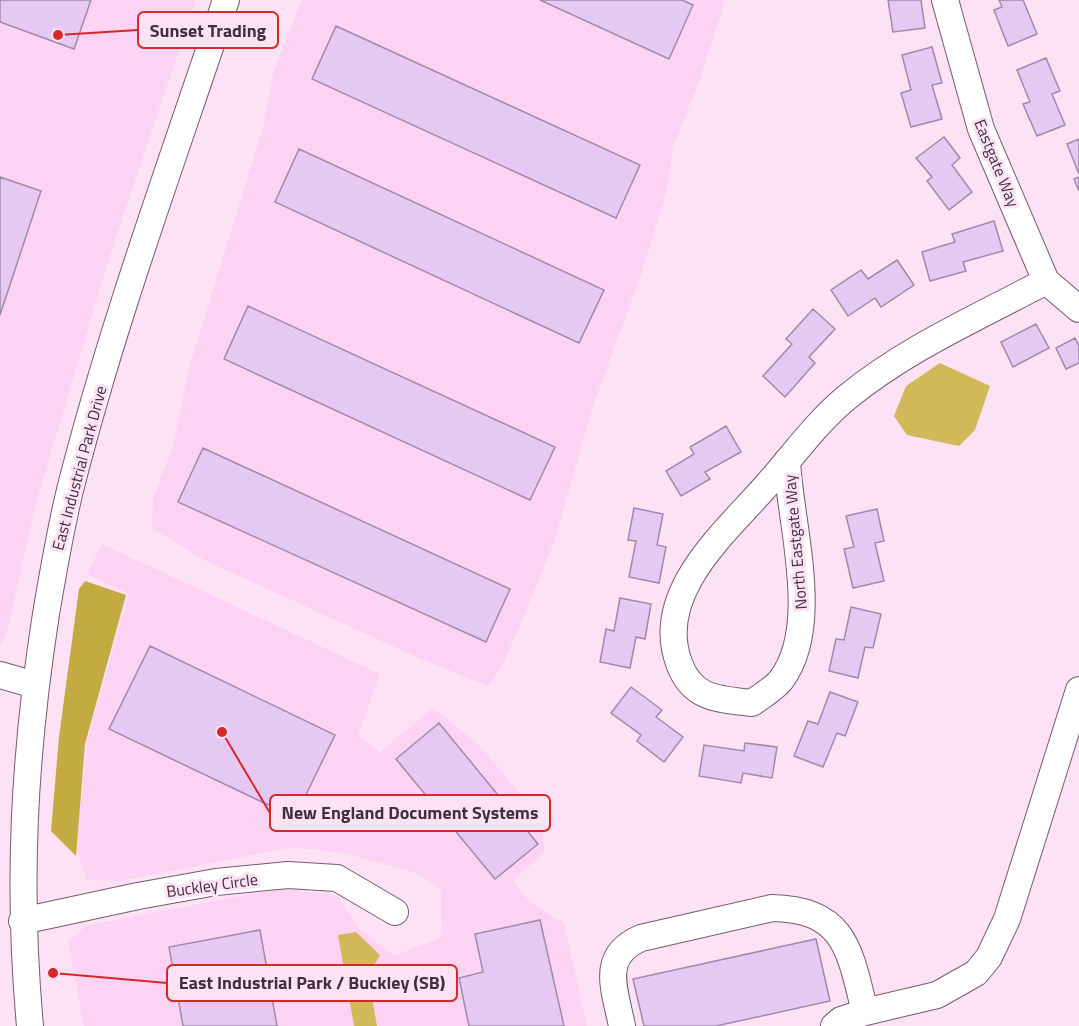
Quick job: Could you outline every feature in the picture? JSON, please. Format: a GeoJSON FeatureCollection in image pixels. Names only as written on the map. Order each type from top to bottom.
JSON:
{"type":"FeatureCollection","features":[{"type":"Feature","properties":{"kind":"street","name":"East Industrial Park Drive"},"geometry":{"type":"LineString","coordinates":[[30,1026],[22,921],[25,786],[35,685],[57,548],[73,479],[129,295],[226,0]]}},
{"type":"Feature","properties":{"kind":"street","name":"Eastgate Way"},"geometry":{"type":"LineString","coordinates":[[945,0],[981,129],[1046,282],[1079,309]]}},
{"type":"Feature","properties":{"kind":"street","name":"North Eastgate Way"},"geometry":{"type":"LineString","coordinates":[[787,461],[789,500],[798,539],[801,581],[802,617],[796,651],[781,681],[752,703],[714,699],[685,681],[672,645],[675,609],[689,578],[712,548],[787,461],[844,400],[883,370],[953,328],[1046,282]]}},
{"type":"Feature","properties":{"kind":"street"},"geometry":{"type":"LineString","coordinates":[[0,675],[35,685]]}},
{"type":"Feature","properties":{"kind":"street"},"geometry":{"type":"LineString","coordinates":[[834,1026],[841,1020],[865,1012],[937,995],[969,978],[989,957],[1007,919],[1079,690]]}},
{"type":"Feature","properties":{"kind":"street","name":"Buckley Circle"},"geometry":{"type":"LineString","coordinates":[[22,921],[216,882],[288,875],[337,878],[395,912]]}},
{"type":"Feature","properties":{"kind":"street"},"geometry":{"type":"LineString","coordinates":[[622,1026],[612,972],[616,957],[625,944],[640,938],[772,908],[789,908],[814,916],[833,927],[844,940],[850,955],[865,1012]]}},
{"type":"Feature","properties":{"kind":"shaded area"},"geometry":{"type":"Polygon","coordinates":[[[0,0],[196,0],[111,252],[36,503],[7,632],[0,646],[0,0]]]}},
{"type":"Feature","properties":{"kind":"shaded area"},"geometry":{"type":"Polygon","coordinates":[[[302,0],[723,0],[723,8],[700,78],[673,147],[667,190],[643,269],[592,409],[555,540],[503,665],[488,686],[421,659],[204,560],[152,528],[153,499],[173,446],[190,365],[263,128],[274,71],[302,0]]]}},
{"type":"Feature","properties":{"kind":"shaded area"},"geometry":{"type":"Polygon","coordinates":[[[940,363],[990,386],[975,430],[959,446],[907,435],[894,416],[906,386],[940,363]]]}},
{"type":"Feature","properties":{"kind":"shaded area"},"geometry":{"type":"Polygon","coordinates":[[[102,544],[380,674],[358,736],[380,752],[433,708],[479,745],[540,818],[545,851],[513,881],[530,902],[564,923],[587,1026],[84,1026],[68,941],[86,926],[282,888],[338,896],[359,929],[394,956],[442,937],[441,890],[417,873],[344,853],[293,847],[118,881],[86,880],[76,847],[88,737],[129,594],[87,574],[102,544]]]}},
{"type":"Feature","properties":{"kind":"shaded area"},"geometry":{"type":"Polygon","coordinates":[[[85,581],[126,595],[85,744],[76,856],[51,831],[59,737],[79,589],[85,581]]]}},
{"type":"Feature","properties":{"kind":"shaded area"},"geometry":{"type":"Polygon","coordinates":[[[356,932],[380,955],[368,976],[377,1026],[354,1026],[338,935],[356,932]]]}},
{"type":"Feature","properties":{"kind":"building"},"geometry":{"type":"Polygon","coordinates":[[[0,0],[91,0],[74,49],[0,22],[0,0]]]}},
{"type":"Feature","properties":{"kind":"building"},"geometry":{"type":"Polygon","coordinates":[[[540,0],[682,0],[693,5],[669,59],[540,0]]]}},
{"type":"Feature","properties":{"kind":"building"},"geometry":{"type":"Polygon","coordinates":[[[888,0],[921,0],[925,28],[893,32],[888,0]]]}},
{"type":"Feature","properties":{"kind":"building"},"geometry":{"type":"Polygon","coordinates":[[[999,0],[1023,0],[1037,34],[1008,46],[994,10],[1002,7],[999,0]]]}},
{"type":"Feature","properties":{"kind":"building"},"geometry":{"type":"Polygon","coordinates":[[[336,26],[640,165],[616,218],[312,79],[336,26]]]}},
{"type":"Feature","properties":{"kind":"building"},"geometry":{"type":"Polygon","coordinates":[[[932,47],[942,83],[932,85],[942,119],[911,127],[901,93],[911,90],[902,55],[932,47]]]}},
{"type":"Feature","properties":{"kind":"building"},"geometry":{"type":"Polygon","coordinates":[[[1046,58],[1060,91],[1052,94],[1065,125],[1037,136],[1023,104],[1030,102],[1017,70],[1046,58]]]}},
{"type":"Feature","properties":{"kind":"building"},"geometry":{"type":"Polygon","coordinates":[[[944,137],[960,158],[952,165],[972,192],[949,210],[927,181],[932,177],[916,158],[944,137]]]}},
{"type":"Feature","properties":{"kind":"building"},"geometry":{"type":"Polygon","coordinates":[[[1079,139],[1079,174],[1067,144],[1079,139]]]}},
{"type":"Feature","properties":{"kind":"building"},"geometry":{"type":"Polygon","coordinates":[[[299,149],[604,290],[579,343],[275,202],[299,149]]]}},
{"type":"Feature","properties":{"kind":"building"},"geometry":{"type":"Polygon","coordinates":[[[0,177],[41,191],[0,315],[0,177]]]}},
{"type":"Feature","properties":{"kind":"building"},"geometry":{"type":"Polygon","coordinates":[[[1079,177],[1079,191],[1074,179],[1079,177]]]}},
{"type":"Feature","properties":{"kind":"building"},"geometry":{"type":"Polygon","coordinates":[[[994,221],[1003,251],[963,262],[966,271],[930,281],[922,252],[955,242],[952,234],[994,221]]]}},
{"type":"Feature","properties":{"kind":"building"},"geometry":{"type":"Polygon","coordinates":[[[897,260],[914,285],[881,307],[875,298],[848,316],[831,290],[861,270],[868,279],[897,260]]]}},
{"type":"Feature","properties":{"kind":"building"},"geometry":{"type":"Polygon","coordinates":[[[248,306],[555,447],[530,500],[224,359],[248,306]]]}},
{"type":"Feature","properties":{"kind":"building"},"geometry":{"type":"Polygon","coordinates":[[[813,309],[835,329],[809,357],[815,363],[785,397],[763,376],[792,344],[786,339],[813,309]]]}},
{"type":"Feature","properties":{"kind":"building"},"geometry":{"type":"Polygon","coordinates":[[[1036,324],[1049,348],[1013,367],[1001,342],[1036,324]]]}},
{"type":"Feature","properties":{"kind":"building"},"geometry":{"type":"Polygon","coordinates":[[[1075,338],[1079,346],[1079,363],[1066,369],[1056,348],[1075,338]]]}},
{"type":"Feature","properties":{"kind":"building"},"geometry":{"type":"Polygon","coordinates":[[[726,426],[741,452],[705,472],[710,479],[681,496],[666,471],[694,454],[690,447],[726,426]]]}},
{"type":"Feature","properties":{"kind":"building"},"geometry":{"type":"Polygon","coordinates":[[[203,448],[510,589],[486,642],[178,502],[203,448]]]}},
{"type":"Feature","properties":{"kind":"building"},"geometry":{"type":"Polygon","coordinates":[[[634,508],[663,514],[657,545],[666,547],[659,583],[629,577],[636,541],[628,540],[634,508]]]}},
{"type":"Feature","properties":{"kind":"building"},"geometry":{"type":"Polygon","coordinates":[[[877,509],[884,541],[875,543],[884,581],[853,588],[844,549],[854,547],[846,516],[877,509]]]}},
{"type":"Feature","properties":{"kind":"building"},"geometry":{"type":"Polygon","coordinates":[[[620,598],[651,604],[645,639],[636,637],[630,668],[600,662],[606,629],[614,631],[620,598]]]}},
{"type":"Feature","properties":{"kind":"building"},"geometry":{"type":"Polygon","coordinates":[[[851,607],[881,614],[873,648],[865,647],[858,678],[829,671],[836,639],[844,640],[851,607]]]}},
{"type":"Feature","properties":{"kind":"building"},"geometry":{"type":"Polygon","coordinates":[[[150,646],[335,735],[301,805],[283,812],[109,729],[150,646]]]}},
{"type":"Feature","properties":{"kind":"building"},"geometry":{"type":"Polygon","coordinates":[[[631,687],[662,710],[656,717],[683,737],[664,762],[637,741],[641,735],[611,713],[631,687]]]}},
{"type":"Feature","properties":{"kind":"building"},"geometry":{"type":"Polygon","coordinates":[[[830,692],[858,702],[845,736],[837,733],[823,767],[794,756],[808,721],[818,724],[830,692]]]}},
{"type":"Feature","properties":{"kind":"building"},"geometry":{"type":"Polygon","coordinates":[[[439,723],[538,844],[495,879],[396,759],[439,723]]]}},
{"type":"Feature","properties":{"kind":"building"},"geometry":{"type":"Polygon","coordinates":[[[745,743],[777,747],[772,778],[743,773],[741,783],[699,776],[704,745],[744,751],[745,743]]]}},
{"type":"Feature","properties":{"kind":"building"},"geometry":{"type":"Polygon","coordinates":[[[540,920],[564,1026],[469,1026],[459,978],[483,972],[475,934],[540,920]]]}},
{"type":"Feature","properties":{"kind":"building"},"geometry":{"type":"Polygon","coordinates":[[[260,930],[277,1026],[183,1026],[169,947],[260,930]]]}},
{"type":"Feature","properties":{"kind":"building"},"geometry":{"type":"Polygon","coordinates":[[[816,939],[830,1001],[716,1026],[644,1026],[633,979],[816,939]]]}},
{"type":"Feature","properties":{"kind":"place","name":"Sunset Trading"},"geometry":{"type":"Point","coordinates":[58,35]}},
{"type":"Feature","properties":{"kind":"place","name":"New England Document Systems"},"geometry":{"type":"Point","coordinates":[222,732]}},
{"type":"Feature","properties":{"kind":"place","name":"East Industrial Park / Buckley (SB)"},"geometry":{"type":"Point","coordinates":[53,973]}}]}
